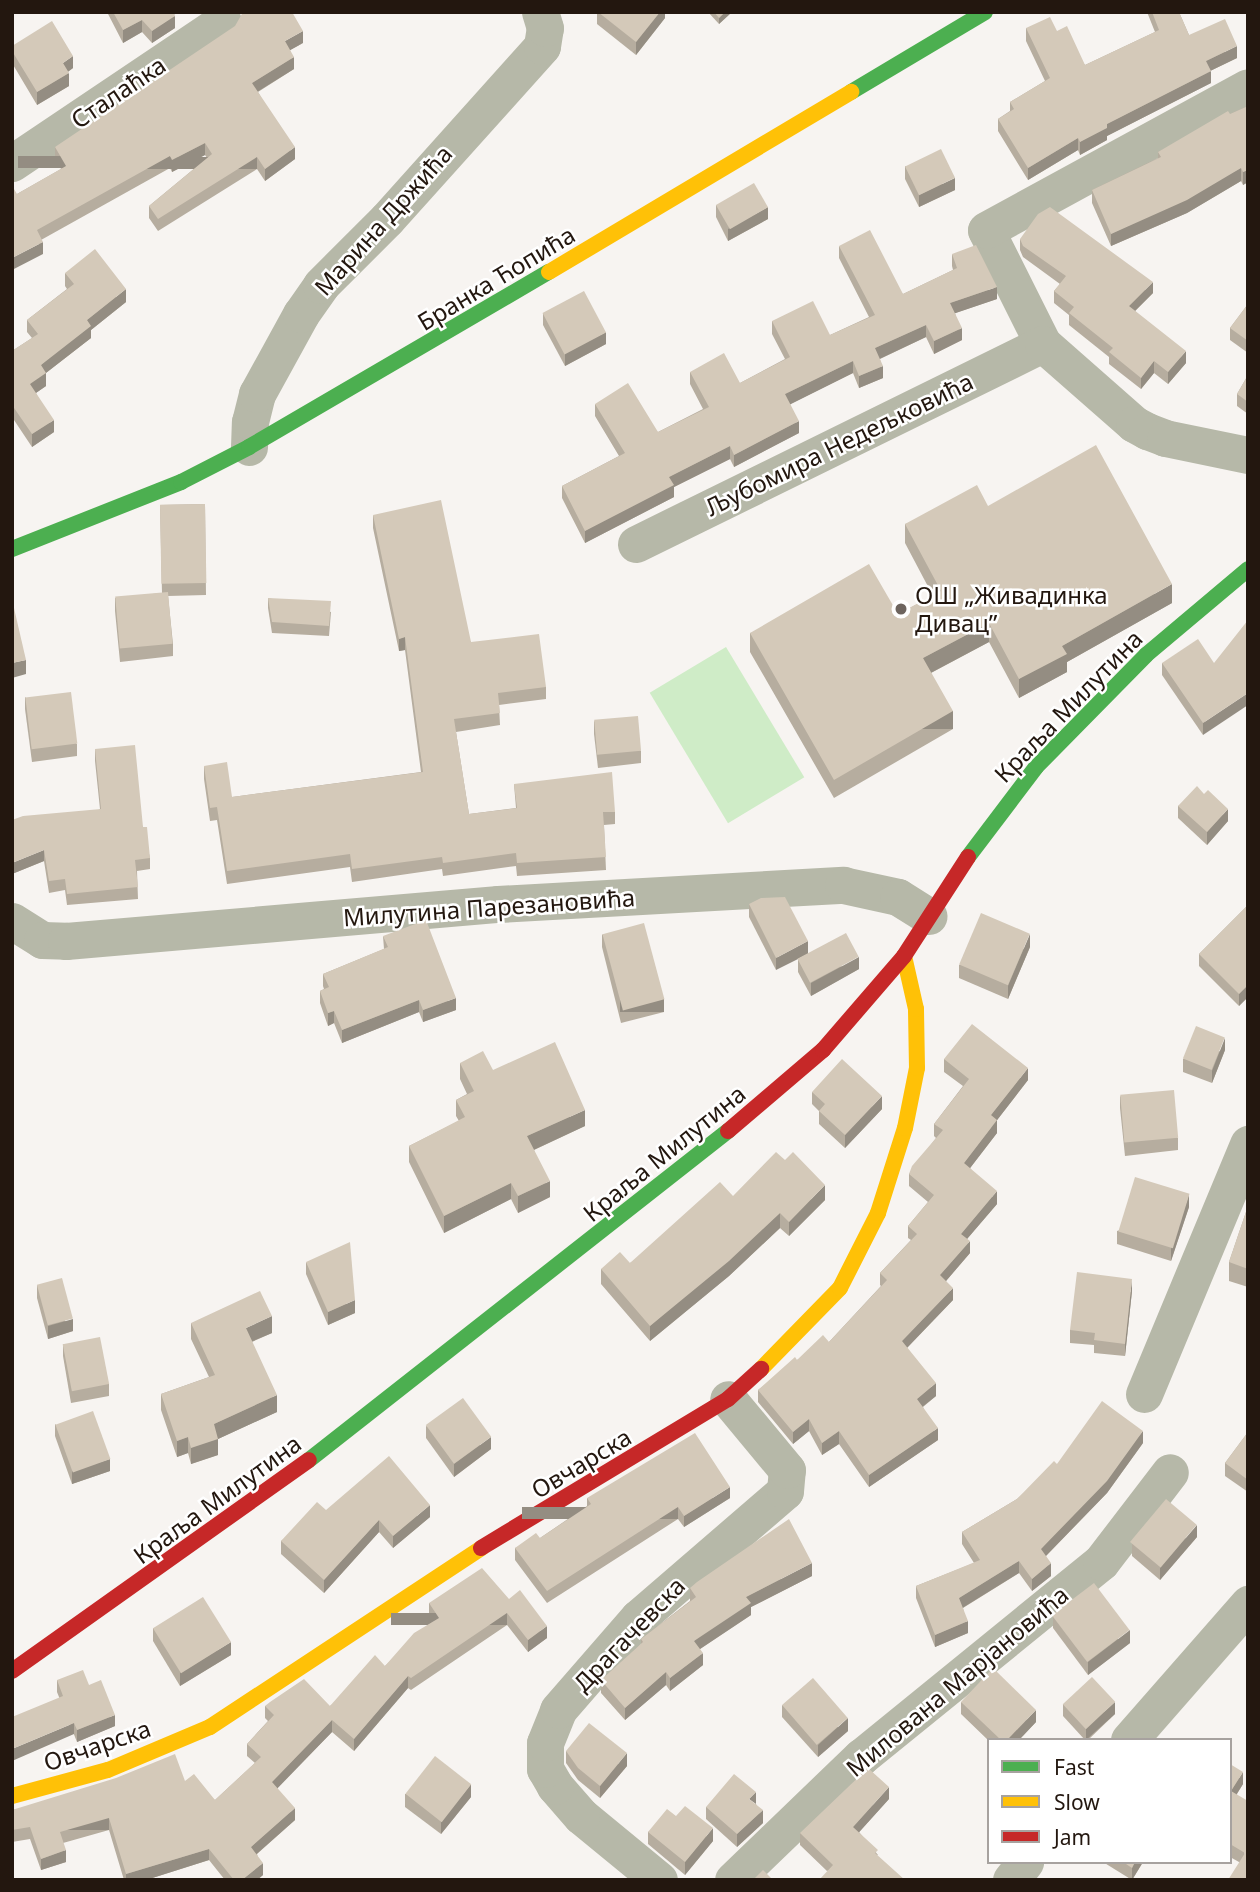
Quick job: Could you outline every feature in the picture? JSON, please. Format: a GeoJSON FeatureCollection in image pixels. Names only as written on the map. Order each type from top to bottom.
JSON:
{"type":"FeatureCollection","features":[{"type":"Feature","properties":{"kind":"street","name":"Марина Држића"},"geometry":{"type":"LineString","coordinates":[[249,447],[250,422],[257,394],[301,314],[321,285],[387,219],[461,132],[542,46],[545,28],[540,12]]}},
{"type":"Feature","properties":{"kind":"street","name":"Бранка Ћопића"},"geometry":{"type":"LineString","coordinates":[[12,549],[181,482],[249,447],[431,343],[985,12]]}},
{"type":"Feature","properties":{"kind":"street","name":"Сталаћка"},"geometry":{"type":"LineString","coordinates":[[12,163],[223,21]]}},
{"type":"Feature","properties":{"kind":"street"},"geometry":{"type":"LineString","coordinates":[[1248,87],[986,230],[1043,344],[1134,424],[1165,439],[1248,455]]}},
{"type":"Feature","properties":{"kind":"street","name":"Љубомира Недељковића"},"geometry":{"type":"LineString","coordinates":[[636,544],[1043,344]]}},
{"type":"Feature","properties":{"kind":"street","name":"Краља Милутина"},"geometry":{"type":"LineString","coordinates":[[12,1671],[272,1489],[700,1155],[823,1050],[904,956],[979,840],[1036,767],[1146,655],[1248,569]]}},
{"type":"Feature","properties":{"kind":"street","name":"Милутина Парезановића"},"geometry":{"type":"LineString","coordinates":[[22,940],[80,940],[498,904],[843,885],[898,897],[929,916]]}},
{"type":"Feature","properties":{"kind":"street","name":"Овчарска"},"geometry":{"type":"LineString","coordinates":[[12,1796],[108,1770],[210,1727],[472,1554],[728,1399],[791,1341],[840,1288],[878,1213],[905,1128],[917,1068],[916,1009],[904,956]]}},
{"type":"Feature","properties":{"kind":"street"},"geometry":{"type":"LineString","coordinates":[[1144,1394],[1248,1144]]}},
{"type":"Feature","properties":{"kind":"street","name":"Драгачевска"},"geometry":{"type":"LineString","coordinates":[[659,1880],[581,1816],[555,1786],[545,1769],[545,1743],[558,1710],[638,1618],[785,1491],[787,1470],[728,1399]]}},
{"type":"Feature","properties":{"kind":"street","name":"Милована Марјановића"},"geometry":{"type":"LineString","coordinates":[[733,1880],[861,1758],[1101,1562],[1170,1472]]}},
{"type":"Feature","properties":{"kind":"street"},"geometry":{"type":"LineString","coordinates":[[1131,1738],[1248,1604]]}},
{"type":"Feature","properties":{"kind":"street"},"geometry":{"type":"LineString","coordinates":[[1011,1880],[1023,1864]]}},
{"type":"Feature","properties":{"kind":"green space"},"geometry":{"type":"Polygon","coordinates":[[[726,647],[804,777],[728,823],[650,693],[726,647]]]}},
{"type":"Feature","properties":{"kind":"building"},"geometry":{"type":"Polygon","coordinates":[[[113,12],[173,12],[175,16],[152,31],[142,20],[123,30],[113,12]]]}},
{"type":"Feature","properties":{"kind":"building"},"geometry":{"type":"Polygon","coordinates":[[[243,12],[292,12],[303,31],[285,41],[294,57],[252,83],[295,147],[265,169],[257,157],[158,219],[149,206],[212,154],[205,143],[172,160],[170,156],[37,230],[43,242],[12,258],[12,190],[17,194],[66,166],[55,147],[235,26],[243,12]]]}},
{"type":"Feature","properties":{"kind":"building"},"geometry":{"type":"Polygon","coordinates":[[[598,12],[660,12],[636,42],[598,12]]]}},
{"type":"Feature","properties":{"kind":"building"},"geometry":{"type":"Polygon","coordinates":[[[714,12],[725,12],[719,18],[714,12]]]}},
{"type":"Feature","properties":{"kind":"building"},"geometry":{"type":"Polygon","coordinates":[[[1152,12],[1179,12],[1189,35],[1225,19],[1237,46],[1206,61],[1211,71],[1107,124],[1107,128],[1080,142],[1078,138],[1028,168],[998,119],[1014,109],[1010,102],[1050,78],[1026,28],[1050,17],[1057,31],[1067,26],[1085,65],[1159,30],[1152,12]]]}},
{"type":"Feature","properties":{"kind":"building"},"geometry":{"type":"Polygon","coordinates":[[[52,21],[73,56],[63,63],[69,73],[37,92],[12,51],[12,46],[52,21]]]}},
{"type":"Feature","properties":{"kind":"building"},"geometry":{"type":"Polygon","coordinates":[[[1248,106],[1248,170],[1243,172],[1241,168],[1187,200],[1111,234],[1092,190],[1161,157],[1158,152],[1228,111],[1230,114],[1248,106]]]}},
{"type":"Feature","properties":{"kind":"building"},"geometry":{"type":"Polygon","coordinates":[[[941,149],[955,178],[919,195],[905,167],[941,149]]]}},
{"type":"Feature","properties":{"kind":"building"},"geometry":{"type":"Polygon","coordinates":[[[754,183],[768,207],[730,229],[716,205],[754,183]]]}},
{"type":"Feature","properties":{"kind":"building"},"geometry":{"type":"Polygon","coordinates":[[[1050,207],[1153,282],[1129,306],[1186,351],[1168,372],[1154,361],[1141,378],[1109,352],[1113,348],[1069,313],[1074,307],[1054,291],[1066,276],[1023,246],[1020,239],[1038,214],[1050,207]]]}},
{"type":"Feature","properties":{"kind":"building"},"geometry":{"type":"Polygon","coordinates":[[[870,230],[903,294],[957,268],[952,254],[976,245],[997,287],[950,303],[962,328],[934,341],[926,325],[875,348],[883,366],[859,376],[853,361],[785,394],[799,421],[734,455],[730,446],[669,477],[674,485],[585,531],[562,486],[625,453],[595,404],[628,383],[658,432],[709,407],[690,372],[724,353],[740,383],[790,357],[772,321],[813,301],[830,335],[875,315],[839,246],[870,230]]]}},
{"type":"Feature","properties":{"kind":"building"},"geometry":{"type":"Polygon","coordinates":[[[95,249],[126,289],[87,320],[91,326],[41,365],[46,373],[30,384],[54,420],[32,434],[12,405],[12,351],[38,334],[27,320],[74,284],[65,273],[95,249]]]}},
{"type":"Feature","properties":{"kind":"building"},"geometry":{"type":"Polygon","coordinates":[[[584,291],[606,332],[565,355],[543,313],[584,291]]]}},
{"type":"Feature","properties":{"kind":"building"},"geometry":{"type":"Polygon","coordinates":[[[1248,304],[1248,341],[1230,328],[1248,304]]]}},
{"type":"Feature","properties":{"kind":"building"},"geometry":{"type":"Polygon","coordinates":[[[1248,375],[1248,402],[1237,394],[1248,375]]]}},
{"type":"Feature","properties":{"kind":"building"},"geometry":{"type":"Polygon","coordinates":[[[1096,445],[1172,584],[1062,646],[1067,654],[1019,679],[989,623],[923,658],[953,711],[834,780],[750,633],[869,564],[898,614],[941,591],[905,524],[977,485],[988,506],[1096,445]]]}},
{"type":"Feature","properties":{"kind":"building"},"geometry":{"type":"Polygon","coordinates":[[[441,500],[471,642],[539,634],[546,687],[498,693],[500,713],[454,719],[469,814],[517,808],[514,784],[612,772],[615,812],[603,812],[606,857],[517,863],[516,853],[443,863],[442,857],[352,869],[350,854],[227,871],[217,807],[210,808],[204,766],[227,762],[232,797],[423,772],[405,637],[399,639],[373,515],[441,500]]]}},
{"type":"Feature","properties":{"kind":"building"},"geometry":{"type":"Polygon","coordinates":[[[205,504],[206,583],[161,584],[160,505],[205,504]]]}},
{"type":"Feature","properties":{"kind":"building"},"geometry":{"type":"Polygon","coordinates":[[[168,592],[173,644],[120,648],[115,597],[168,592]]]}},
{"type":"Feature","properties":{"kind":"building"},"geometry":{"type":"Polygon","coordinates":[[[268,598],[331,601],[329,626],[272,622],[268,598]]]}},
{"type":"Feature","properties":{"kind":"building"},"geometry":{"type":"Polygon","coordinates":[[[14,608],[26,660],[12,663],[12,609],[14,608]]]}},
{"type":"Feature","properties":{"kind":"building"},"geometry":{"type":"Polygon","coordinates":[[[1248,620],[1248,693],[1203,723],[1162,663],[1198,639],[1214,663],[1248,620]]]}},
{"type":"Feature","properties":{"kind":"building"},"geometry":{"type":"Polygon","coordinates":[[[71,692],[77,744],[32,749],[25,698],[71,692]]]}},
{"type":"Feature","properties":{"kind":"building"},"geometry":{"type":"Polygon","coordinates":[[[638,716],[641,751],[597,755],[594,720],[638,716]]]}},
{"type":"Feature","properties":{"kind":"building"},"geometry":{"type":"Polygon","coordinates":[[[135,745],[143,827],[147,827],[150,858],[135,860],[138,887],[67,894],[65,879],[49,881],[44,850],[12,863],[12,820],[23,816],[101,809],[95,749],[135,745]]]}},
{"type":"Feature","properties":{"kind":"building"},"geometry":{"type":"Polygon","coordinates":[[[1197,786],[1204,794],[1208,790],[1228,809],[1207,832],[1178,806],[1197,786]]]}},
{"type":"Feature","properties":{"kind":"building"},"geometry":{"type":"Polygon","coordinates":[[[785,897],[808,941],[776,958],[749,904],[761,898],[785,897]]]}},
{"type":"Feature","properties":{"kind":"building"},"geometry":{"type":"Polygon","coordinates":[[[1248,905],[1248,985],[1239,994],[1199,954],[1248,905]]]}},
{"type":"Feature","properties":{"kind":"building"},"geometry":{"type":"Polygon","coordinates":[[[981,913],[1030,934],[1008,985],[959,965],[981,913]]]}},
{"type":"Feature","properties":{"kind":"building"},"geometry":{"type":"Polygon","coordinates":[[[426,920],[456,998],[423,1010],[419,1000],[342,1030],[334,1011],[328,1013],[320,991],[329,987],[323,974],[388,947],[383,936],[426,920]]]}},
{"type":"Feature","properties":{"kind":"building"},"geometry":{"type":"Polygon","coordinates":[[[644,923],[664,999],[623,1010],[602,934],[644,923]]]}},
{"type":"Feature","properties":{"kind":"building"},"geometry":{"type":"Polygon","coordinates":[[[846,933],[859,957],[810,983],[797,959],[846,933]]]}},
{"type":"Feature","properties":{"kind":"building"},"geometry":{"type":"Polygon","coordinates":[[[972,1024],[1028,1068],[991,1115],[997,1120],[964,1163],[997,1191],[961,1234],[970,1241],[940,1275],[953,1288],[902,1341],[936,1383],[917,1399],[938,1428],[869,1475],[839,1431],[822,1443],[809,1419],[793,1432],[758,1390],[795,1357],[797,1360],[823,1335],[829,1342],[887,1280],[880,1273],[917,1234],[908,1226],[934,1195],[909,1174],[912,1166],[943,1130],[934,1124],[969,1079],[944,1059],[972,1024]]]}},
{"type":"Feature","properties":{"kind":"building"},"geometry":{"type":"Polygon","coordinates":[[[1196,1026],[1225,1038],[1212,1070],[1183,1058],[1196,1026]]]}},
{"type":"Feature","properties":{"kind":"building"},"geometry":{"type":"Polygon","coordinates":[[[555,1042],[585,1110],[527,1136],[550,1181],[518,1196],[511,1183],[444,1216],[409,1146],[465,1117],[456,1100],[474,1091],[460,1063],[483,1051],[493,1070],[555,1042]]]}},
{"type":"Feature","properties":{"kind":"building"},"geometry":{"type":"Polygon","coordinates":[[[842,1059],[882,1096],[845,1135],[819,1111],[825,1104],[812,1092],[842,1059]]]}},
{"type":"Feature","properties":{"kind":"building"},"geometry":{"type":"Polygon","coordinates":[[[1174,1090],[1178,1138],[1124,1143],[1120,1095],[1174,1090]]]}},
{"type":"Feature","properties":{"kind":"building"},"geometry":{"type":"Polygon","coordinates":[[[776,1152],[785,1160],[793,1152],[825,1185],[789,1222],[780,1213],[729,1261],[650,1326],[601,1269],[620,1252],[630,1263],[720,1182],[733,1196],[776,1152]]]}},
{"type":"Feature","properties":{"kind":"building"},"geometry":{"type":"Polygon","coordinates":[[[1135,1177],[1190,1194],[1173,1248],[1118,1232],[1135,1177]]]}},
{"type":"Feature","properties":{"kind":"building"},"geometry":{"type":"Polygon","coordinates":[[[1248,1206],[1248,1269],[1229,1262],[1248,1206]]]}},
{"type":"Feature","properties":{"kind":"building"},"geometry":{"type":"Polygon","coordinates":[[[350,1242],[355,1300],[328,1312],[306,1262],[350,1242]]]}},
{"type":"Feature","properties":{"kind":"building"},"geometry":{"type":"Polygon","coordinates":[[[1077,1272],[1132,1279],[1125,1344],[1094,1340],[1095,1333],[1070,1330],[1077,1272]]]}},
{"type":"Feature","properties":{"kind":"building"},"geometry":{"type":"Polygon","coordinates":[[[62,1278],[73,1319],[48,1325],[37,1285],[62,1278]]]}},
{"type":"Feature","properties":{"kind":"building"},"geometry":{"type":"Polygon","coordinates":[[[260,1291],[272,1316],[246,1328],[277,1395],[214,1424],[218,1439],[191,1448],[188,1437],[177,1441],[161,1394],[215,1375],[191,1323],[260,1291]]]}},
{"type":"Feature","properties":{"kind":"building"},"geometry":{"type":"Polygon","coordinates":[[[100,1337],[109,1384],[72,1391],[63,1344],[100,1337]]]}},
{"type":"Feature","properties":{"kind":"building"},"geometry":{"type":"Polygon","coordinates":[[[463,1398],[491,1437],[454,1464],[426,1425],[463,1398]]]}},
{"type":"Feature","properties":{"kind":"building"},"geometry":{"type":"Polygon","coordinates":[[[1102,1401],[1143,1431],[1107,1481],[1041,1549],[1051,1563],[1032,1579],[1019,1561],[959,1598],[968,1621],[935,1635],[916,1586],[980,1560],[962,1532],[1017,1499],[1054,1461],[1057,1464],[1102,1401]]]}},
{"type":"Feature","properties":{"kind":"building"},"geometry":{"type":"Polygon","coordinates":[[[93,1411],[110,1459],[73,1473],[55,1425],[93,1411]]]}},
{"type":"Feature","properties":{"kind":"building"},"geometry":{"type":"Polygon","coordinates":[[[1248,1432],[1248,1480],[1225,1463],[1248,1432]]]}},
{"type":"Feature","properties":{"kind":"building"},"geometry":{"type":"Polygon","coordinates":[[[695,1433],[730,1487],[684,1516],[678,1507],[547,1591],[515,1548],[536,1533],[540,1538],[591,1504],[587,1498],[695,1433]]]}},
{"type":"Feature","properties":{"kind":"building"},"geometry":{"type":"Polygon","coordinates":[[[389,1456],[430,1505],[393,1536],[379,1520],[324,1580],[281,1541],[317,1502],[326,1510],[389,1456]]]}},
{"type":"Feature","properties":{"kind":"building"},"geometry":{"type":"Polygon","coordinates":[[[1166,1499],[1197,1525],[1161,1568],[1130,1542],[1166,1499]]]}},
{"type":"Feature","properties":{"kind":"building"},"geometry":{"type":"Polygon","coordinates":[[[789,1519],[812,1563],[746,1597],[751,1603],[694,1641],[703,1653],[670,1678],[666,1672],[625,1708],[601,1680],[643,1642],[641,1639],[696,1597],[690,1588],[697,1582],[789,1519]]]}},
{"type":"Feature","properties":{"kind":"building"},"geometry":{"type":"Polygon","coordinates":[[[482,1568],[509,1599],[520,1590],[547,1626],[528,1640],[507,1613],[411,1678],[408,1676],[354,1739],[332,1720],[272,1782],[295,1808],[251,1847],[263,1863],[242,1880],[234,1880],[209,1849],[126,1874],[109,1818],[60,1832],[66,1850],[41,1859],[30,1827],[12,1830],[12,1810],[116,1778],[175,1754],[185,1781],[194,1774],[215,1800],[261,1757],[247,1744],[274,1715],[265,1706],[304,1679],[330,1706],[375,1655],[385,1666],[414,1633],[439,1618],[429,1603],[482,1568]]]}},
{"type":"Feature","properties":{"kind":"building"},"geometry":{"type":"Polygon","coordinates":[[[1094,1583],[1130,1630],[1087,1662],[1052,1615],[1094,1583]]]}},
{"type":"Feature","properties":{"kind":"building"},"geometry":{"type":"Polygon","coordinates":[[[203,1597],[231,1642],[181,1673],[153,1628],[203,1597]]]}},
{"type":"Feature","properties":{"kind":"building"},"geometry":{"type":"Polygon","coordinates":[[[993,1668],[1036,1710],[1009,1738],[999,1738],[961,1702],[993,1668]]]}},
{"type":"Feature","properties":{"kind":"building"},"geometry":{"type":"Polygon","coordinates":[[[83,1670],[89,1685],[101,1680],[115,1715],[77,1730],[74,1723],[12,1749],[12,1717],[63,1696],[57,1680],[83,1670]]]}},
{"type":"Feature","properties":{"kind":"building"},"geometry":{"type":"Polygon","coordinates":[[[1092,1677],[1115,1702],[1086,1729],[1063,1704],[1092,1677]]]}},
{"type":"Feature","properties":{"kind":"building"},"geometry":{"type":"Polygon","coordinates":[[[813,1678],[848,1718],[817,1745],[782,1705],[813,1678]]]}},
{"type":"Feature","properties":{"kind":"building"},"geometry":{"type":"Polygon","coordinates":[[[589,1723],[627,1753],[600,1786],[578,1768],[566,1751],[589,1723]]]}},
{"type":"Feature","properties":{"kind":"building"},"geometry":{"type":"Polygon","coordinates":[[[435,1756],[471,1784],[442,1822],[405,1794],[435,1756]]]}},
{"type":"Feature","properties":{"kind":"building"},"geometry":{"type":"Polygon","coordinates":[[[1232,1765],[1243,1772],[1232,1789],[1232,1765]]]}},
{"type":"Feature","properties":{"kind":"building"},"geometry":{"type":"Polygon","coordinates":[[[868,1768],[889,1787],[853,1827],[878,1850],[875,1853],[905,1880],[819,1880],[833,1865],[800,1833],[868,1768]]]}},
{"type":"Feature","properties":{"kind":"building"},"geometry":{"type":"Polygon","coordinates":[[[734,1774],[756,1792],[749,1799],[763,1810],[737,1834],[706,1807],[734,1774]]]}},
{"type":"Feature","properties":{"kind":"building"},"geometry":{"type":"Polygon","coordinates":[[[1232,1792],[1248,1801],[1248,1880],[1228,1880],[1245,1853],[1232,1845],[1232,1792]]]}},
{"type":"Feature","properties":{"kind":"building"},"geometry":{"type":"Polygon","coordinates":[[[685,1806],[713,1828],[685,1862],[648,1832],[667,1809],[676,1816],[685,1806]]]}},
{"type":"Feature","properties":{"kind":"building"},"geometry":{"type":"Polygon","coordinates":[[[763,1870],[773,1880],[753,1880],[763,1870]]]}},
{"type":"Feature","properties":{"kind":"traffic: fast"},"geometry":{"type":"LineString","coordinates":[[851,92],[985,12]]}},
{"type":"Feature","properties":{"kind":"traffic: fast"},"geometry":{"type":"LineString","coordinates":[[12,549],[181,482],[249,447],[549,272]]}},
{"type":"Feature","properties":{"kind":"traffic: fast"},"geometry":{"type":"LineString","coordinates":[[968,857],[1036,767],[1146,655],[1248,569]]}},
{"type":"Feature","properties":{"kind":"traffic: fast"},"geometry":{"type":"LineString","coordinates":[[309,1460],[728,1131]]}},
{"type":"Feature","properties":{"kind":"traffic: slow"},"geometry":{"type":"LineString","coordinates":[[549,272],[851,92]]}},
{"type":"Feature","properties":{"kind":"traffic: slow"},"geometry":{"type":"LineString","coordinates":[[761,1369],[840,1288],[878,1213],[905,1128],[917,1068],[916,1009],[904,956]]}},
{"type":"Feature","properties":{"kind":"traffic: slow"},"geometry":{"type":"LineString","coordinates":[[12,1796],[108,1770],[210,1727],[481,1548]]}},
{"type":"Feature","properties":{"kind":"traffic: jam"},"geometry":{"type":"LineString","coordinates":[[728,1131],[823,1050],[904,956],[968,857]]}},
{"type":"Feature","properties":{"kind":"traffic: jam"},"geometry":{"type":"LineString","coordinates":[[481,1548],[728,1399],[761,1369]]}},
{"type":"Feature","properties":{"kind":"traffic: jam"},"geometry":{"type":"LineString","coordinates":[[12,1671],[309,1460]]}},
{"type":"Feature","properties":{"kind":"place","name":"ОШ „Живадинка Дивац”"},"geometry":{"type":"Point","coordinates":[901,609]}}]}
